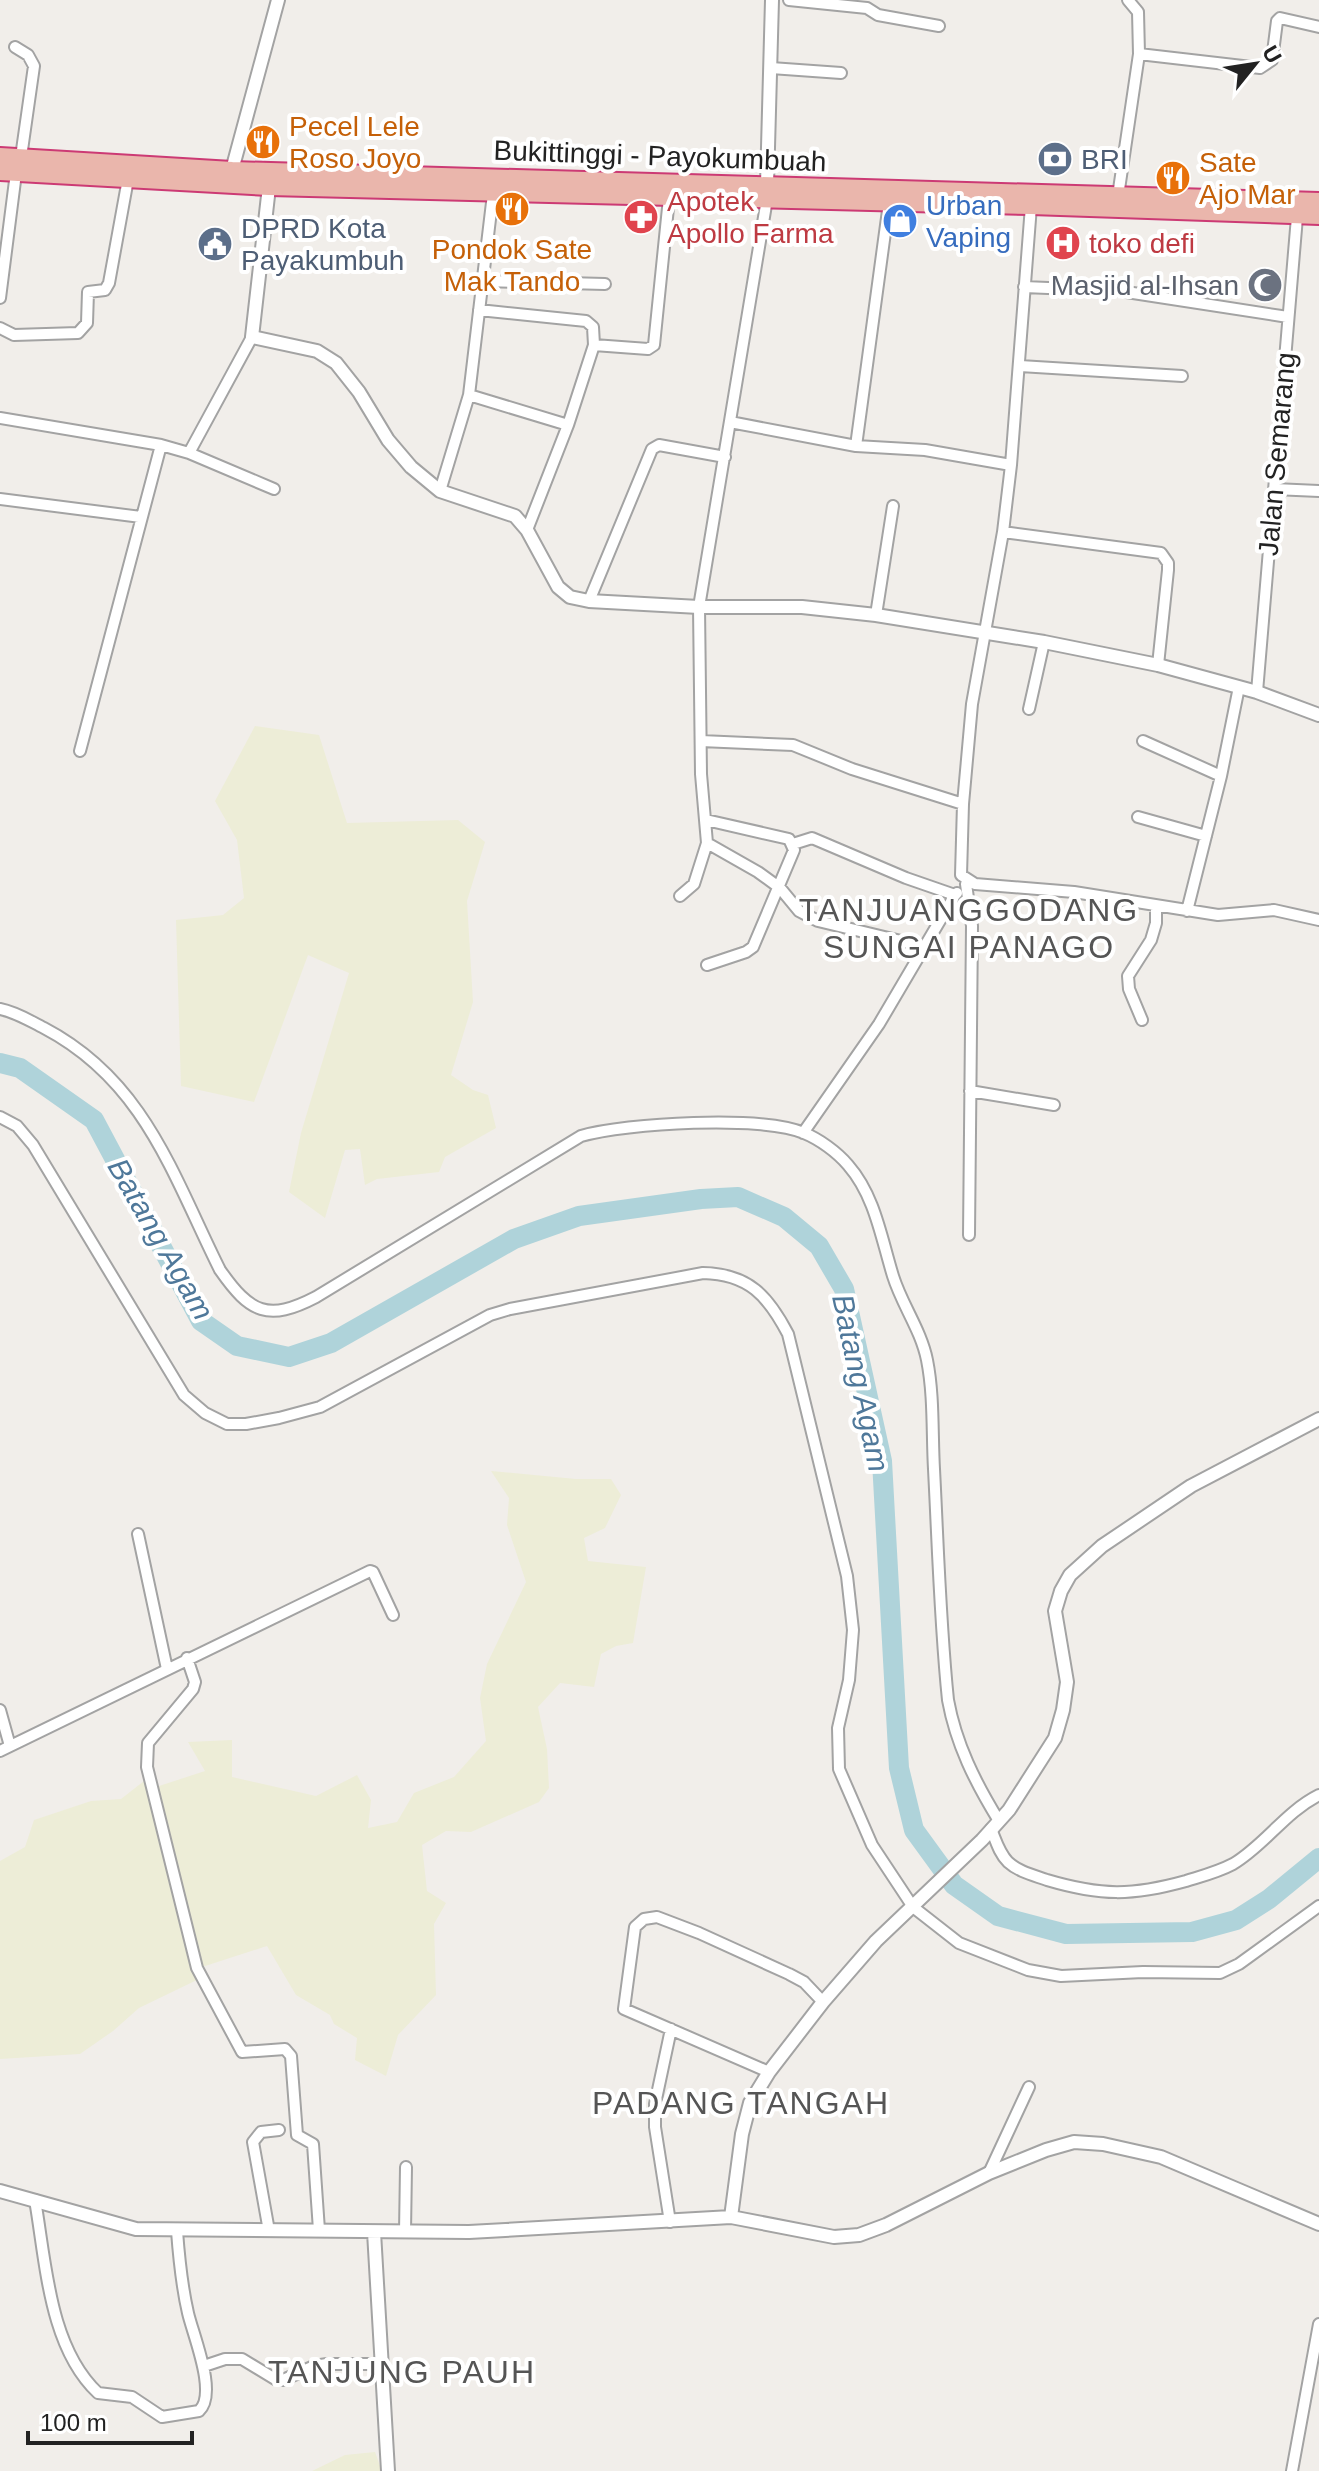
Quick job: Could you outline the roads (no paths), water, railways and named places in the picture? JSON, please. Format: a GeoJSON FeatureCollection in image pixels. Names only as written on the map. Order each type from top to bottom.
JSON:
{"type":"FeatureCollection","features":[{"type":"Feature","properties":{"kind":"highway","name":"Bukittinggi - Payokumbuah"},"geometry":{"type":"LineString","coordinates":[[0,156],[12,167],[128,179],[269,187],[493,194],[597,179],[889,203],[1319,216]]}},
{"type":"Feature","properties":{"kind":"highway","name":"Bukittinggi - Payokumbuah"},"geometry":{"type":"LineString","coordinates":[[12,167],[232,170],[545,186],[597,197],[669,198],[885,190],[1319,201]]}},
{"type":"Feature","properties":{"kind":"highway"},"geometry":{"type":"LineString","coordinates":[[597,179],[597,197]]}},
{"type":"Feature","properties":{"kind":"street"},"geometry":{"type":"LineString","coordinates":[[232,170],[278,0]]}},
{"type":"Feature","properties":{"kind":"street"},"geometry":{"type":"LineString","coordinates":[[680,896],[694,884],[707,843],[701,741],[699,607],[767,192],[772,0]]}},
{"type":"Feature","properties":{"kind":"street"},"geometry":{"type":"LineString","coordinates":[[789,0],[867,8],[878,15],[939,26]]}},
{"type":"Feature","properties":{"kind":"street"},"geometry":{"type":"LineString","coordinates":[[1118,196],[1139,54],[1138,12],[1128,0]]}},
{"type":"Feature","properties":{"kind":"street"},"geometry":{"type":"LineString","coordinates":[[1139,54],[1260,68],[1272,60],[1280,18],[1319,27]]}},
{"type":"Feature","properties":{"kind":"street"},"geometry":{"type":"LineString","coordinates":[[0,298],[12,167],[34,66],[28,55],[15,47]]}},
{"type":"Feature","properties":{"kind":"street"},"geometry":{"type":"LineString","coordinates":[[771,68],[841,73]]}},
{"type":"Feature","properties":{"kind":"street"},"geometry":{"type":"LineString","coordinates":[[0,328],[14,335],[78,333],[87,323],[88,292],[105,290],[109,283],[128,179]]}},
{"type":"Feature","properties":{"kind":"street"},"geometry":{"type":"LineString","coordinates":[[189,453],[252,337],[269,187]]}},
{"type":"Feature","properties":{"kind":"street"},"geometry":{"type":"LineString","coordinates":[[440,491],[469,395],[493,194]]}},
{"type":"Feature","properties":{"kind":"street"},"geometry":{"type":"LineString","coordinates":[[594,345],[653,347],[669,198]]}},
{"type":"Feature","properties":{"kind":"street"},"geometry":{"type":"LineString","coordinates":[[856,446],[889,203]]}},
{"type":"Feature","properties":{"kind":"street"},"geometry":{"type":"LineString","coordinates":[[1031,206],[1011,465],[1003,532],[972,704],[960,869],[971,884],[1074,892],[1218,915],[1274,910],[1319,920]]}},
{"type":"Feature","properties":{"kind":"street","name":"Jalan Semarang"},"geometry":{"type":"LineString","coordinates":[[1257,692],[1297,217]]}},
{"type":"Feature","properties":{"kind":"street"},"geometry":{"type":"LineString","coordinates":[[483,281],[605,284]]}},
{"type":"Feature","properties":{"kind":"street"},"geometry":{"type":"LineString","coordinates":[[1024,287],[1120,291],[1288,317]]}},
{"type":"Feature","properties":{"kind":"street"},"geometry":{"type":"LineString","coordinates":[[479,310],[586,321],[593,327],[594,345],[568,425],[527,530]]}},
{"type":"Feature","properties":{"kind":"street"},"geometry":{"type":"LineString","coordinates":[[252,337],[317,351],[336,363],[400,455],[440,491],[515,516],[527,530],[558,587],[570,597],[589,601],[699,607],[802,607],[876,615],[1044,642],[1158,665],[1257,692],[1319,715]]}},
{"type":"Feature","properties":{"kind":"street"},"geometry":{"type":"LineString","coordinates":[[1020,366],[1182,376]]}},
{"type":"Feature","properties":{"kind":"street"},"geometry":{"type":"LineString","coordinates":[[469,395],[568,425]]}},
{"type":"Feature","properties":{"kind":"street"},"geometry":{"type":"LineString","coordinates":[[0,418],[161,445],[189,453],[274,489]]}},
{"type":"Feature","properties":{"kind":"street"},"geometry":{"type":"LineString","coordinates":[[730,422],[856,446],[925,450],[1011,465]]}},
{"type":"Feature","properties":{"kind":"street"},"geometry":{"type":"LineString","coordinates":[[80,751],[161,445]]}},
{"type":"Feature","properties":{"kind":"street"},"geometry":{"type":"LineString","coordinates":[[589,601],[652,449],[659,445],[725,457]]}},
{"type":"Feature","properties":{"kind":"street"},"geometry":{"type":"LineString","coordinates":[[1274,489],[1319,491]]}},
{"type":"Feature","properties":{"kind":"street"},"geometry":{"type":"LineString","coordinates":[[0,499],[141,517]]}},
{"type":"Feature","properties":{"kind":"street"},"geometry":{"type":"LineString","coordinates":[[876,615],[893,506]]}},
{"type":"Feature","properties":{"kind":"street"},"geometry":{"type":"LineString","coordinates":[[1003,532],[1161,553],[1168,563],[1168,570],[1158,665]]}},
{"type":"Feature","properties":{"kind":"street"},"geometry":{"type":"LineString","coordinates":[[1029,709],[1044,642]]}},
{"type":"Feature","properties":{"kind":"street"},"geometry":{"type":"LineString","coordinates":[[1187,911],[1221,776],[1239,687]]}},
{"type":"Feature","properties":{"kind":"street"},"geometry":{"type":"LineString","coordinates":[[701,741],[793,745],[852,769],[963,804]]}},
{"type":"Feature","properties":{"kind":"street"},"geometry":{"type":"LineString","coordinates":[[1143,741],[1221,776]]}},
{"type":"Feature","properties":{"kind":"street"},"geometry":{"type":"LineString","coordinates":[[1138,817],[1206,836]]}},
{"type":"Feature","properties":{"kind":"street"},"geometry":{"type":"LineString","coordinates":[[706,820],[789,839],[794,850],[753,947],[707,965]]}},
{"type":"Feature","properties":{"kind":"street"},"geometry":{"type":"LineString","coordinates":[[793,844],[812,838],[955,895]]}},
{"type":"Feature","properties":{"kind":"street"},"geometry":{"type":"LineString","coordinates":[[707,843],[758,872],[780,888],[799,911],[818,921],[926,947]]}},
{"type":"Feature","properties":{"kind":"street"},"geometry":{"type":"LineString","coordinates":[[803,1133],[873,1034],[955,895],[971,884]]}},
{"type":"Feature","properties":{"kind":"street"},"geometry":{"type":"LineString","coordinates":[[969,1235],[971,884]]}},
{"type":"Feature","properties":{"kind":"street"},"geometry":{"type":"LineString","coordinates":[[1142,1020],[1129,989],[1128,976],[1151,940],[1156,923],[1156,906]]}},
{"type":"Feature","properties":{"kind":"street"},"geometry":{"type":"LineString","coordinates":[[0,1009],[12,1011],[66,1040],[99,1065],[154,1133],[220,1270],[250,1305],[265,1312],[284,1311],[316,1297],[581,1136],[622,1128],[693,1124],[774,1125],[803,1133],[825,1145],[846,1163],[861,1183],[874,1209],[897,1290],[924,1347],[930,1398],[948,1700],[954,1732],[1002,1855],[1019,1871],[1078,1889],[1120,1894],[1144,1892],[1213,1873],[1230,1865],[1249,1854],[1290,1813],[1319,1795]]}},
{"type":"Feature","properties":{"kind":"street"},"geometry":{"type":"LineString","coordinates":[[970,1091],[1054,1105]]}},
{"type":"Feature","properties":{"kind":"street"},"geometry":{"type":"LineString","coordinates":[[0,1117],[17,1126],[33,1145],[184,1395],[205,1413],[227,1424],[279,1418],[320,1407],[490,1315],[510,1309],[703,1273],[726,1273],[754,1287],[775,1309],[788,1334],[847,1576],[853,1630],[849,1680],[838,1728],[839,1769],[872,1845],[913,1907],[959,1943],[1028,1970],[1061,1976],[1143,1972],[1220,1973],[1239,1964],[1319,1906]]}},
{"type":"Feature","properties":{"kind":"street"},"geometry":{"type":"LineString","coordinates":[[731,2217],[742,2134],[750,2103],[769,2072],[823,2002],[876,1941],[991,1830],[1055,1738],[1067,1682],[1055,1611],[1070,1575],[1102,1546],[1191,1486],[1319,1419]]}},
{"type":"Feature","properties":{"kind":"street"},"geometry":{"type":"LineString","coordinates":[[138,1534],[167,1669]]}},
{"type":"Feature","properties":{"kind":"street"},"geometry":{"type":"LineString","coordinates":[[0,1710],[5,1748],[370,1571],[393,1615]]}},
{"type":"Feature","properties":{"kind":"street"},"geometry":{"type":"LineString","coordinates":[[187,1658],[195,1682],[193,1689],[148,1743],[147,1767],[201,1978],[242,2052],[285,2049],[291,2056],[297,2135],[313,2144],[319,2230]]}},
{"type":"Feature","properties":{"kind":"street"},"geometry":{"type":"LineString","coordinates":[[769,2072],[628,2012],[623,2004],[635,1927],[651,1917],[699,1933],[804,1982],[823,2002]]}},
{"type":"Feature","properties":{"kind":"street"},"geometry":{"type":"LineString","coordinates":[[670,2222],[655,2127],[655,2104],[671,2029]]}},
{"type":"Feature","properties":{"kind":"street"},"geometry":{"type":"LineString","coordinates":[[989,2173],[1029,2087]]}},
{"type":"Feature","properties":{"kind":"street"},"geometry":{"type":"LineString","coordinates":[[269,2231],[253,2142],[261,2132],[279,2130]]}},
{"type":"Feature","properties":{"kind":"street"},"geometry":{"type":"LineString","coordinates":[[0,2191],[136,2229],[469,2232],[731,2217],[834,2237],[859,2235],[886,2225],[989,2173],[1074,2142],[1103,2144],[1161,2157],[1319,2224]]}},
{"type":"Feature","properties":{"kind":"street"},"geometry":{"type":"LineString","coordinates":[[405,2232],[406,2167]]}},
{"type":"Feature","properties":{"kind":"street"},"geometry":{"type":"LineString","coordinates":[[35,2200],[54,2309],[66,2350],[86,2381],[104,2395],[127,2395],[156,2415],[171,2417],[199,2411],[204,2406],[204,2366],[188,2311],[177,2231]]}},
{"type":"Feature","properties":{"kind":"street"},"geometry":{"type":"LineString","coordinates":[[374,2232],[388,2471]]}},
{"type":"Feature","properties":{"kind":"street"},"geometry":{"type":"LineString","coordinates":[[1292,2471],[1319,2324]]}},
{"type":"Feature","properties":{"kind":"street"},"geometry":{"type":"LineString","coordinates":[[204,2366],[225,2359],[242,2359],[275,2379],[283,2380],[314,2366],[380,2364]]}},
{"type":"Feature","properties":{"kind":"waterway","name":"Batang Agam"},"geometry":{"type":"LineString","coordinates":[[0,1063],[20,1068],[94,1120],[201,1321],[237,1346],[289,1357],[331,1343],[514,1239],[579,1216],[701,1199],[738,1197],[784,1217],[819,1246],[844,1289],[882,1461],[899,1768],[914,1830],[954,1885],[998,1916],[1066,1934],[1192,1932],[1236,1920],[1269,1899],[1319,1858]]}},
{"type":"Feature","properties":{"kind":"place","name":"Pecel Lele Roso Joyo"},"geometry":{"type":"Point","coordinates":[263,142]}},
{"type":"Feature","properties":{"kind":"place","name":"BRI"},"geometry":{"type":"Point","coordinates":[1055,159]}},
{"type":"Feature","properties":{"kind":"place","name":"Sate Ajo Mar"},"geometry":{"type":"Point","coordinates":[1173,178]}},
{"type":"Feature","properties":{"kind":"place","name":"Pondok Sate Mak Tando"},"geometry":{"type":"Point","coordinates":[512,209]}},
{"type":"Feature","properties":{"kind":"place","name":"Apotek Apollo Farma"},"geometry":{"type":"Point","coordinates":[641,217]}},
{"type":"Feature","properties":{"kind":"place","name":"Urban Vaping"},"geometry":{"type":"Point","coordinates":[900,221]}},
{"type":"Feature","properties":{"kind":"place","name":"toko defi"},"geometry":{"type":"Point","coordinates":[1063,243]}},
{"type":"Feature","properties":{"kind":"place","name":"DPRD Kota Payakumbuh"},"geometry":{"type":"Point","coordinates":[215,244]}},
{"type":"Feature","properties":{"kind":"place","name":"Masjid al-Ihsan"},"geometry":{"type":"Point","coordinates":[1265,285]}},
{"type":"Feature","properties":{"kind":"district","name":"TANJUANGGODANG SUNGAI PANAGO"},"geometry":{"type":"Point","coordinates":[969,928]}},
{"type":"Feature","properties":{"kind":"district","name":"PADANG TANGAH"},"geometry":{"type":"Point","coordinates":[741,2103]}},
{"type":"Feature","properties":{"kind":"district","name":"TANJUNG PAUH"},"geometry":{"type":"Point","coordinates":[402,2372]}}]}
